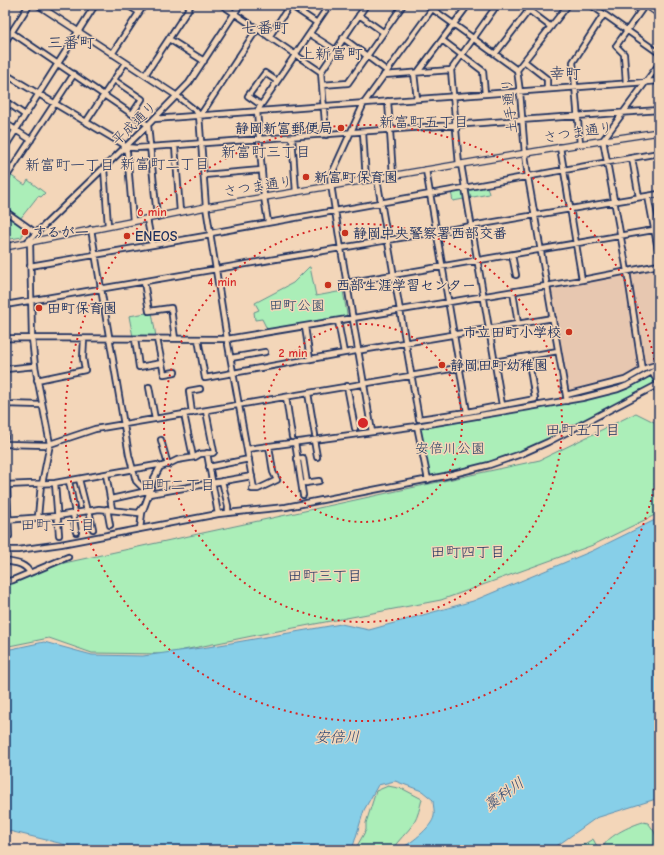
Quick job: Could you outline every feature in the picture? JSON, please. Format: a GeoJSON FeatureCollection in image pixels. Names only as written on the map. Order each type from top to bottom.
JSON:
{"type":"FeatureCollection","features":[{"type":"Feature","properties":{"kind":"main road"},"geometry":{"type":"LineString","coordinates":[[646,5],[659,14]]}},
{"type":"Feature","properties":{"kind":"main road","name":"さつま通り"},"geometry":{"type":"LineString","coordinates":[[5,247],[206,207],[603,140],[659,132]]}},
{"type":"Feature","properties":{"kind":"street"},"geometry":{"type":"LineString","coordinates":[[5,42],[29,5]]}},
{"type":"Feature","properties":{"kind":"street"},"geometry":{"type":"LineString","coordinates":[[38,5],[196,110],[199,116],[206,207],[253,489],[258,489],[277,480],[273,472],[269,446]]}},
{"type":"Feature","properties":{"kind":"street"},"geometry":{"type":"LineString","coordinates":[[5,147],[95,5]]}},
{"type":"Feature","properties":{"kind":"street"},"geometry":{"type":"LineString","coordinates":[[127,5],[139,12]]}},
{"type":"Feature","properties":{"kind":"street"},"geometry":{"type":"LineString","coordinates":[[112,54],[144,5]]}},
{"type":"Feature","properties":{"kind":"street"},"geometry":{"type":"LineString","coordinates":[[145,75],[191,5]]}},
{"type":"Feature","properties":{"kind":"street"},"geometry":{"type":"LineString","coordinates":[[222,5],[321,72]]}},
{"type":"Feature","properties":{"kind":"street","name":"平成通り"},"geometry":{"type":"LineString","coordinates":[[28,243],[189,83],[240,5]]}},
{"type":"Feature","properties":{"kind":"street"},"geometry":{"type":"LineString","coordinates":[[269,37],[290,5],[318,23]]}},
{"type":"Feature","properties":{"kind":"street"},"geometry":{"type":"LineString","coordinates":[[268,222],[264,197],[257,111],[330,5]]}},
{"type":"Feature","properties":{"kind":"street"},"geometry":{"type":"LineString","coordinates":[[322,85],[348,83],[403,5]]}},
{"type":"Feature","properties":{"kind":"street","name":"土手通り"},"geometry":{"type":"LineString","coordinates":[[427,5],[433,7],[517,70],[528,177],[567,400]]}},
{"type":"Feature","properties":{"kind":"street"},"geometry":{"type":"LineString","coordinates":[[417,99],[416,72],[468,5]]}},
{"type":"Feature","properties":{"kind":"street"},"geometry":{"type":"LineString","coordinates":[[497,5],[451,70],[455,125],[460,165],[502,405]]}},
{"type":"Feature","properties":{"kind":"street"},"geometry":{"type":"LineString","coordinates":[[522,5],[551,27]]}},
{"type":"Feature","properties":{"kind":"street"},"geometry":{"type":"LineString","coordinates":[[517,70],[568,5]]}},
{"type":"Feature","properties":{"kind":"street"},"geometry":{"type":"LineString","coordinates":[[591,5],[659,53]]}},
{"type":"Feature","properties":{"kind":"street"},"geometry":{"type":"LineString","coordinates":[[626,83],[624,54],[616,46],[646,5]]}},
{"type":"Feature","properties":{"kind":"street"},"geometry":{"type":"LineString","coordinates":[[326,134],[321,72],[364,6]]}},
{"type":"Feature","properties":{"kind":"street"},"geometry":{"type":"LineString","coordinates":[[372,432],[365,383],[340,249],[330,178],[364,103],[433,7]]}},
{"type":"Feature","properties":{"kind":"street"},"geometry":{"type":"LineString","coordinates":[[495,54],[528,10]]}},
{"type":"Feature","properties":{"kind":"street"},"geometry":{"type":"LineString","coordinates":[[580,144],[573,62],[604,14]]}},
{"type":"Feature","properties":{"kind":"street"},"geometry":{"type":"LineString","coordinates":[[359,15],[383,32]]}},
{"type":"Feature","properties":{"kind":"street"},"geometry":{"type":"LineString","coordinates":[[199,116],[257,29]]}},
{"type":"Feature","properties":{"kind":"street"},"geometry":{"type":"LineString","coordinates":[[12,32],[148,125],[157,217]]}},
{"type":"Feature","properties":{"kind":"street"},"geometry":{"type":"LineString","coordinates":[[310,34],[335,50]]}},
{"type":"Feature","properties":{"kind":"street"},"geometry":{"type":"LineString","coordinates":[[343,38],[385,73],[451,70]]}},
{"type":"Feature","properties":{"kind":"street"},"geometry":{"type":"LineString","coordinates":[[168,39],[204,61]]}},
{"type":"Feature","properties":{"kind":"street"},"geometry":{"type":"LineString","coordinates":[[442,40],[483,71],[485,94]]}},
{"type":"Feature","properties":{"kind":"street"},"geometry":{"type":"LineString","coordinates":[[524,61],[547,79],[547,89]]}},
{"type":"Feature","properties":{"kind":"street"},"geometry":{"type":"LineString","coordinates":[[86,122],[125,63]]}},
{"type":"Feature","properties":{"kind":"street"},"geometry":{"type":"LineString","coordinates":[[642,370],[627,271],[603,140],[659,64]]}},
{"type":"Feature","properties":{"kind":"street"},"geometry":{"type":"LineString","coordinates":[[261,105],[248,96],[265,73],[277,81]]}},
{"type":"Feature","properties":{"kind":"street"},"geometry":{"type":"LineString","coordinates":[[5,74],[38,95],[121,142],[127,152],[133,221]]}},
{"type":"Feature","properties":{"kind":"street"},"geometry":{"type":"LineString","coordinates":[[5,179],[74,74]]}},
{"type":"Feature","properties":{"kind":"street"},"geometry":{"type":"LineString","coordinates":[[114,80],[142,99],[132,114]]}},
{"type":"Feature","properties":{"kind":"street"},"geometry":{"type":"LineString","coordinates":[[154,119],[659,81]]}},
{"type":"Feature","properties":{"kind":"street"},"geometry":{"type":"LineString","coordinates":[[5,101],[25,115]]}},
{"type":"Feature","properties":{"kind":"street"},"geometry":{"type":"LineString","coordinates":[[388,101],[393,176]]}},
{"type":"Feature","properties":{"kind":"street"},"geometry":{"type":"LineString","coordinates":[[125,147],[136,148],[175,146],[659,110]]}},
{"type":"Feature","properties":{"kind":"street"},"geometry":{"type":"LineString","coordinates":[[5,123],[31,140]]}},
{"type":"Feature","properties":{"kind":"street"},"geometry":{"type":"LineString","coordinates":[[363,132],[366,180]]}},
{"type":"Feature","properties":{"kind":"street"},"geometry":{"type":"LineString","coordinates":[[292,137],[296,192]]}},
{"type":"Feature","properties":{"kind":"street"},"geometry":{"type":"LineString","coordinates":[[175,146],[180,212]]}},
{"type":"Feature","properties":{"kind":"street"},"geometry":{"type":"LineString","coordinates":[[560,148],[582,280]]}},
{"type":"Feature","properties":{"kind":"street"},"geometry":{"type":"LineString","coordinates":[[30,266],[152,245],[268,222],[659,153]]}},
{"type":"Feature","properties":{"kind":"street"},"geometry":{"type":"LineString","coordinates":[[632,158],[639,197]]}},
{"type":"Feature","properties":{"kind":"street"},"geometry":{"type":"LineString","coordinates":[[104,168],[108,226]]}},
{"type":"Feature","properties":{"kind":"street"},"geometry":{"type":"LineString","coordinates":[[204,175],[262,170]]}},
{"type":"Feature","properties":{"kind":"street"},"geometry":{"type":"LineString","coordinates":[[426,170],[467,412]]}},
{"type":"Feature","properties":{"kind":"street"},"geometry":{"type":"LineString","coordinates":[[376,179],[419,419],[467,412],[535,399],[528,356]]}},
{"type":"Feature","properties":{"kind":"street"},"geometry":{"type":"LineString","coordinates":[[5,305],[31,302],[659,194]]}},
{"type":"Feature","properties":{"kind":"street"},"geometry":{"type":"LineString","coordinates":[[648,196],[657,229],[659,255]]}},
{"type":"Feature","properties":{"kind":"street"},"geometry":{"type":"LineString","coordinates":[[5,211],[36,234]]}},
{"type":"Feature","properties":{"kind":"street"},"geometry":{"type":"LineString","coordinates":[[147,219],[152,245]]}},
{"type":"Feature","properties":{"kind":"street"},"geometry":{"type":"LineString","coordinates":[[91,229],[132,469],[136,481],[148,492]]}},
{"type":"Feature","properties":{"kind":"street"},"geometry":{"type":"LineString","coordinates":[[346,283],[657,229]]}},
{"type":"Feature","properties":{"kind":"street"},"geometry":{"type":"LineString","coordinates":[[28,243],[32,338],[35,366],[50,444],[41,484],[38,517]]}},
{"type":"Feature","properties":{"kind":"street"},"geometry":{"type":"LineString","coordinates":[[512,255],[516,275]]}},
{"type":"Feature","properties":{"kind":"street"},"geometry":{"type":"LineString","coordinates":[[5,437],[5,338],[228,339],[513,292],[659,265]]}},
{"type":"Feature","properties":{"kind":"street"},"geometry":{"type":"LineString","coordinates":[[144,282],[149,311],[171,308],[175,339]]}},
{"type":"Feature","properties":{"kind":"street"},"geometry":{"type":"LineString","coordinates":[[513,292],[518,324]]}},
{"type":"Feature","properties":{"kind":"street"},"geometry":{"type":"LineString","coordinates":[[198,339],[205,378],[358,350],[552,318]]}},
{"type":"Feature","properties":{"kind":"street"},"geometry":{"type":"LineString","coordinates":[[338,321],[344,353]]}},
{"type":"Feature","properties":{"kind":"street"},"geometry":{"type":"LineString","coordinates":[[305,327],[310,359]]}},
{"type":"Feature","properties":{"kind":"street"},"geometry":{"type":"LineString","coordinates":[[37,380],[85,370],[82,358],[84,339]]}},
{"type":"Feature","properties":{"kind":"street"},"geometry":{"type":"LineString","coordinates":[[134,339],[139,367],[162,363]]}},
{"type":"Feature","properties":{"kind":"street"},"geometry":{"type":"LineString","coordinates":[[157,339],[164,374],[175,372]]}},
{"type":"Feature","properties":{"kind":"street"},"geometry":{"type":"LineString","coordinates":[[5,444],[50,444],[95,429],[558,351]]}},
{"type":"Feature","properties":{"kind":"street"},"geometry":{"type":"LineString","coordinates":[[231,358],[265,352]]}},
{"type":"Feature","properties":{"kind":"street"},"geometry":{"type":"LineString","coordinates":[[566,395],[625,380],[642,370],[659,364]]}},
{"type":"Feature","properties":{"kind":"street"},"geometry":{"type":"LineString","coordinates":[[6,368],[35,366]]}},
{"type":"Feature","properties":{"kind":"street"},"geometry":{"type":"LineString","coordinates":[[247,449],[295,442],[315,437],[418,426],[567,400],[618,389],[659,368]]}},
{"type":"Feature","properties":{"kind":"street"},"geometry":{"type":"LineString","coordinates":[[5,550],[18,550],[89,539],[218,514],[286,507],[428,480],[481,467],[521,454],[548,442],[659,384],[652,372]]}},
{"type":"Feature","properties":{"kind":"street"},"geometry":{"type":"LineString","coordinates":[[347,386],[355,428]]}},
{"type":"Feature","properties":{"kind":"street"},"geometry":{"type":"LineString","coordinates":[[149,387],[155,419]]}},
{"type":"Feature","properties":{"kind":"street"},"geometry":{"type":"LineString","coordinates":[[192,413],[189,391],[200,389]]}},
{"type":"Feature","properties":{"kind":"street"},"geometry":{"type":"LineString","coordinates":[[308,393],[317,457]]}},
{"type":"Feature","properties":{"kind":"street"},"geometry":{"type":"LineString","coordinates":[[286,397],[292,437]]}},
{"type":"Feature","properties":{"kind":"street"},"geometry":{"type":"LineString","coordinates":[[6,404],[42,404]]}},
{"type":"Feature","properties":{"kind":"street"},"geometry":{"type":"LineString","coordinates":[[9,536],[6,485],[55,483],[157,465],[160,467],[177,460],[193,458],[200,454],[213,453],[206,411]]}},
{"type":"Feature","properties":{"kind":"street"},"geometry":{"type":"LineString","coordinates":[[184,414],[193,458]]}},
{"type":"Feature","properties":{"kind":"street"},"geometry":{"type":"LineString","coordinates":[[418,426],[428,480]]}},
{"type":"Feature","properties":{"kind":"street"},"geometry":{"type":"LineString","coordinates":[[161,440],[168,465]]}},
{"type":"Feature","properties":{"kind":"street"},"geometry":{"type":"LineString","coordinates":[[295,442],[303,495]]}},
{"type":"Feature","properties":{"kind":"street"},"geometry":{"type":"LineString","coordinates":[[207,453],[218,514]]}},
{"type":"Feature","properties":{"kind":"street"},"geometry":{"type":"LineString","coordinates":[[297,459],[303,458],[307,482]]}},
{"type":"Feature","properties":{"kind":"street"},"geometry":{"type":"LineString","coordinates":[[209,467],[249,459]]}},
{"type":"Feature","properties":{"kind":"street"},"geometry":{"type":"LineString","coordinates":[[140,529],[142,513],[146,504],[148,492],[160,467]]}},
{"type":"Feature","properties":{"kind":"street"},"geometry":{"type":"LineString","coordinates":[[106,474],[111,498],[109,509],[110,525]]}},
{"type":"Feature","properties":{"kind":"street"},"geometry":{"type":"LineString","coordinates":[[111,498],[252,476]]}},
{"type":"Feature","properties":{"kind":"street"},"geometry":{"type":"LineString","coordinates":[[79,479],[93,529]]}},
{"type":"Feature","properties":{"kind":"street"},"geometry":{"type":"LineString","coordinates":[[69,481],[76,532]]}},
{"type":"Feature","properties":{"kind":"street"},"geometry":{"type":"LineString","coordinates":[[222,481],[228,506],[228,513]]}},
{"type":"Feature","properties":{"kind":"street"},"geometry":{"type":"LineString","coordinates":[[301,483],[319,481]]}},
{"type":"Feature","properties":{"kind":"street"},"geometry":{"type":"LineString","coordinates":[[55,483],[59,535]]}},
{"type":"Feature","properties":{"kind":"street"},"geometry":{"type":"LineString","coordinates":[[7,520],[58,516],[99,509],[139,513],[146,504]]}},
{"type":"Feature","properties":{"kind":"street"},"geometry":{"type":"LineString","coordinates":[[5,547],[18,550]]}},
{"type":"Feature","properties":{"kind":"street"},"geometry":{"type":"LineString","coordinates":[[5,582],[68,557]]}},
{"type":"Feature","properties":{"kind":"street"},"geometry":{"type":"LineString","coordinates":[[5,561],[24,566],[30,573]]}},
{"type":"Feature","properties":{"kind":"shaded area"},"geometry":{"type":"Polygon","coordinates":[[[659,269],[659,362],[644,367],[629,275],[659,269]]]}},
{"type":"Feature","properties":{"kind":"shaded area"},"geometry":{"type":"Polygon","coordinates":[[[625,275],[641,370],[624,379],[569,393],[567,392],[550,288],[625,275]]]}},
{"type":"Feature","properties":{"kind":"green space"},"geometry":{"type":"Polygon","coordinates":[[[10,175],[25,185],[28,180],[45,193],[41,197],[38,196],[20,219],[5,209],[5,182],[10,175]]]}},
{"type":"Feature","properties":{"kind":"green space"},"geometry":{"type":"Polygon","coordinates":[[[487,186],[489,194],[468,198],[467,191],[469,189],[487,186]]]}},
{"type":"Feature","properties":{"kind":"green space"},"geometry":{"type":"Polygon","coordinates":[[[461,191],[464,199],[453,201],[451,192],[461,191]]]}},
{"type":"Feature","properties":{"kind":"green space"},"geometry":{"type":"Polygon","coordinates":[[[5,214],[23,227],[22,237],[5,240],[5,214]]]}},
{"type":"Feature","properties":{"kind":"green space","name":"田町公園"},"geometry":{"type":"Polygon","coordinates":[[[309,267],[316,296],[343,291],[347,314],[345,317],[268,331],[262,319],[255,320],[254,312],[259,310],[255,303],[293,283],[309,267]]]}},
{"type":"Feature","properties":{"kind":"green space"},"geometry":{"type":"Polygon","coordinates":[[[152,312],[156,337],[133,337],[129,316],[152,312]]]}},
{"type":"Feature","properties":{"kind":"green space","name":"安倍川公園"},"geometry":{"type":"Polygon","coordinates":[[[659,370],[659,381],[551,438],[521,452],[460,471],[429,478],[419,430],[422,428],[595,396],[659,370]]]}},
{"type":"Feature","properties":{"kind":"green space"},"geometry":{"type":"Polygon","coordinates":[[[636,413],[659,423],[659,513],[593,545],[441,600],[164,654],[92,653],[49,638],[9,646],[5,645],[5,583],[30,576],[55,565],[540,460],[636,413]]]}},
{"type":"Feature","properties":{"kind":"green space"},"geometry":{"type":"Polygon","coordinates":[[[388,786],[403,789],[422,799],[415,820],[392,850],[357,850],[357,846],[366,830],[366,823],[376,791],[388,786]]]}},
{"type":"Feature","properties":{"kind":"green space"},"geometry":{"type":"Polygon","coordinates":[[[643,822],[648,823],[655,832],[659,850],[603,850],[604,845],[612,837],[625,829],[643,822]]]}},
{"type":"Feature","properties":{"kind":"green space"},"geometry":{"type":"Polygon","coordinates":[[[593,839],[599,850],[574,850],[593,839]]]}},
{"type":"Feature","properties":{"kind":"water"},"geometry":{"type":"Polygon","coordinates":[[[659,518],[659,798],[596,818],[551,850],[399,850],[414,840],[429,826],[434,813],[433,800],[422,791],[395,781],[378,785],[364,810],[352,850],[78,850],[67,845],[5,830],[5,648],[11,649],[44,642],[92,655],[143,656],[208,647],[341,624],[369,630],[473,601],[592,551],[659,518]]]}},
{"type":"Feature","properties":{"kind":"place","name":"静岡新富郵便局"},"geometry":{"type":"Point","coordinates":[341,128]}},
{"type":"Feature","properties":{"kind":"place","name":"新富町保育園"},"geometry":{"type":"Point","coordinates":[306,177]}},
{"type":"Feature","properties":{"kind":"place","name":"するが一"},"geometry":{"type":"Point","coordinates":[25,232]}},
{"type":"Feature","properties":{"kind":"place","name":"静岡中央警察署西部交番"},"geometry":{"type":"Point","coordinates":[345,233]}},
{"type":"Feature","properties":{"kind":"place","name":"ENEOS"},"geometry":{"type":"Point","coordinates":[127,236]}},
{"type":"Feature","properties":{"kind":"place","name":"西部生涯学習センター"},"geometry":{"type":"Point","coordinates":[328,285]}},
{"type":"Feature","properties":{"kind":"place","name":"田町保育園"},"geometry":{"type":"Point","coordinates":[39,308]}},
{"type":"Feature","properties":{"kind":"place","name":"市立田町小学校"},"geometry":{"type":"Point","coordinates":[569,332]}},
{"type":"Feature","properties":{"kind":"place","name":"静岡田町幼稚園"},"geometry":{"type":"Point","coordinates":[442,365]}},
{"type":"Feature","properties":{"kind":"district","name":"七番町"},"geometry":{"type":"Point","coordinates":[265,27]}},
{"type":"Feature","properties":{"kind":"district","name":"三番町"},"geometry":{"type":"Point","coordinates":[71,42]}},
{"type":"Feature","properties":{"kind":"district","name":"上新富町"},"geometry":{"type":"Point","coordinates":[331,53]}},
{"type":"Feature","properties":{"kind":"district","name":"幸町"},"geometry":{"type":"Point","coordinates":[565,73]}},
{"type":"Feature","properties":{"kind":"district","name":"新富町五丁目"},"geometry":{"type":"Point","coordinates":[424,122]}},
{"type":"Feature","properties":{"kind":"district","name":"新富町三丁目"},"geometry":{"type":"Point","coordinates":[266,152]}},
{"type":"Feature","properties":{"kind":"district","name":"新富町二丁目"},"geometry":{"type":"Point","coordinates":[165,164]}},
{"type":"Feature","properties":{"kind":"district","name":"新富町一丁目"},"geometry":{"type":"Point","coordinates":[70,165]}},
{"type":"Feature","properties":{"kind":"district","name":"田町五丁目"},"geometry":{"type":"Point","coordinates":[583,430]}},
{"type":"Feature","properties":{"kind":"district","name":"田町二丁目"},"geometry":{"type":"Point","coordinates":[178,485]}},
{"type":"Feature","properties":{"kind":"district","name":"田町一丁目"},"geometry":{"type":"Point","coordinates":[58,525]}},
{"type":"Feature","properties":{"kind":"district","name":"田町四丁目"},"geometry":{"type":"Point","coordinates":[468,552]}},
{"type":"Feature","properties":{"kind":"district","name":"田町三丁目"},"geometry":{"type":"Point","coordinates":[325,576]}},
{"type":"Feature","properties":{"kind":"water label","name":"安倍川"},"geometry":{"type":"Point","coordinates":[337,737]}},
{"type":"Feature","properties":{"kind":"water label","name":"藁科川"},"geometry":{"type":"Point","coordinates":[504,794]}}]}
